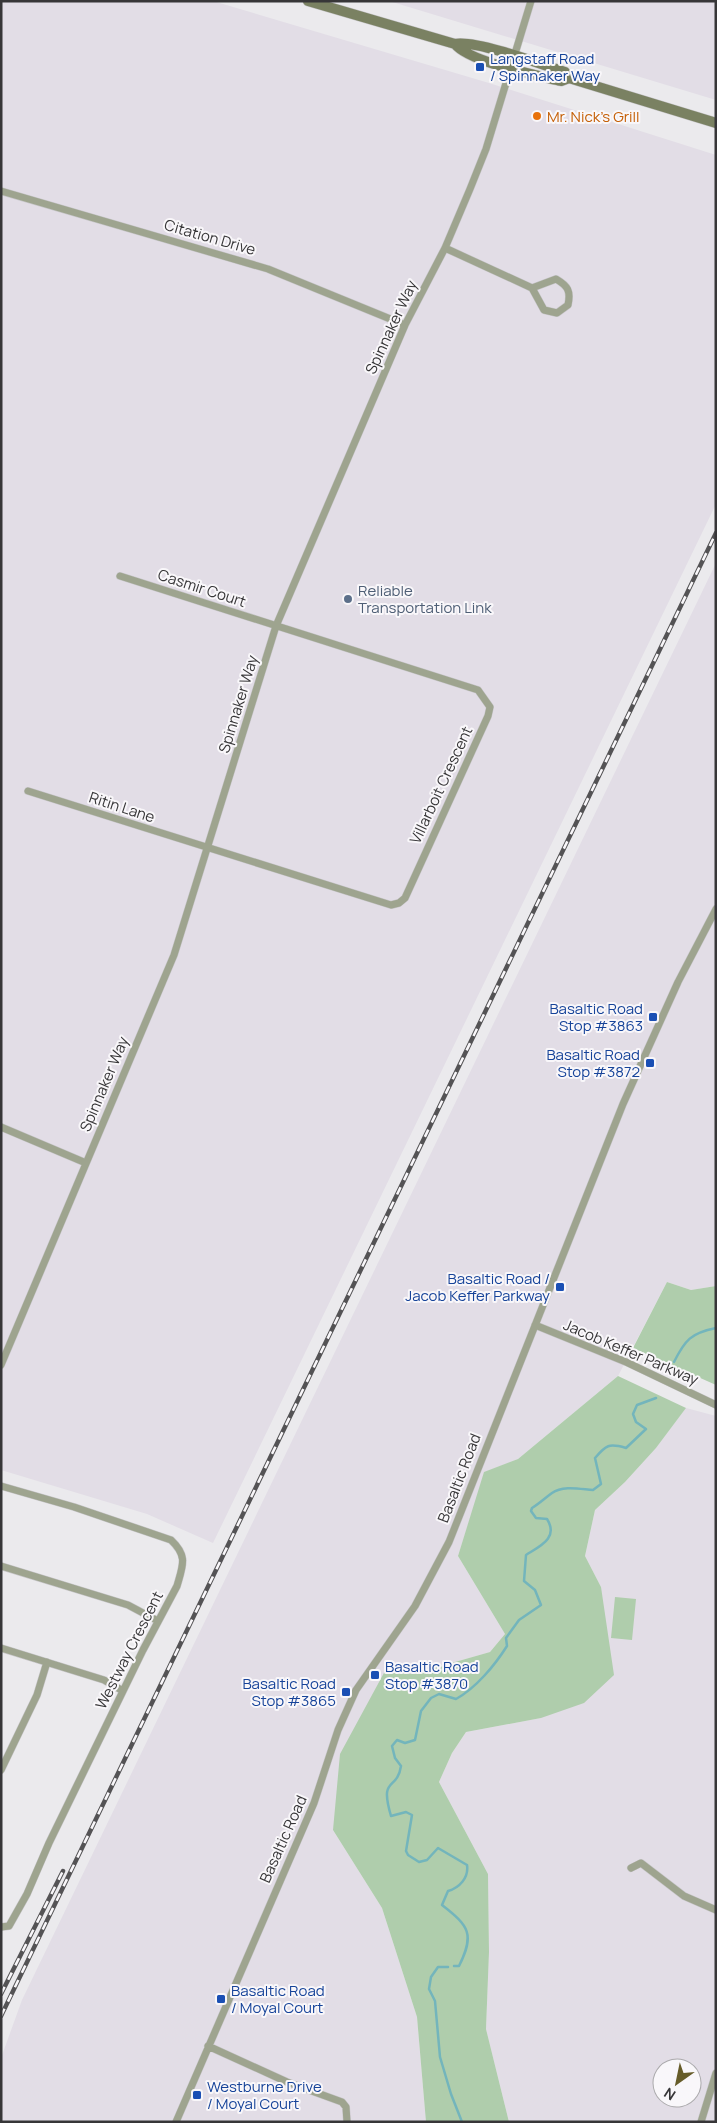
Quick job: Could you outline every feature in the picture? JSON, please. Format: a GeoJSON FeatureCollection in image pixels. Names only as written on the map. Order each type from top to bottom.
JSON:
{"type":"FeatureCollection","features":[{"type":"Feature","properties":{"kind":"main road"},"geometry":{"type":"LineString","coordinates":[[308,1],[454,44],[464,42],[514,56],[564,72],[569,78],[716,123]]}},
{"type":"Feature","properties":{"kind":"main road"},"geometry":{"type":"LineString","coordinates":[[454,44],[460,51],[510,68],[561,82],[569,78]]}},
{"type":"Feature","properties":{"kind":"street","name":"Spinnaker Way"},"geometry":{"type":"LineString","coordinates":[[1,1365],[174,955],[276,626],[405,324],[445,248],[486,151],[531,1]]}},
{"type":"Feature","properties":{"kind":"street","name":"Citation Drive"},"geometry":{"type":"LineString","coordinates":[[1,191],[268,269],[405,324]]}},
{"type":"Feature","properties":{"kind":"street"},"geometry":{"type":"LineString","coordinates":[[445,248],[532,288],[544,310],[557,313],[568,305],[570,294],[566,284],[556,279],[532,288]]}},
{"type":"Feature","properties":{"kind":"street","name":"Casmir Court"},"geometry":{"type":"LineString","coordinates":[[120,576],[276,626]]}},
{"type":"Feature","properties":{"kind":"street","name":"Villarboit Crescent"},"geometry":{"type":"LineString","coordinates":[[208,849],[381,903],[391,905],[399,903],[405,898],[488,716],[490,707],[478,690],[276,626]]}},
{"type":"Feature","properties":{"kind":"street","name":"Ritin Lane"},"geometry":{"type":"LineString","coordinates":[[28,791],[208,849]]}},
{"type":"Feature","properties":{"kind":"street","name":"Basaltic Road"},"geometry":{"type":"LineString","coordinates":[[176,2122],[314,1803],[338,1730],[356,1690],[415,1606],[442,1558],[623,1104],[678,982],[716,909]]}},
{"type":"Feature","properties":{"kind":"street"},"geometry":{"type":"LineString","coordinates":[[1,1127],[86,1163]]}},
{"type":"Feature","properties":{"kind":"street","name":"Jacob Keffer Parkway"},"geometry":{"type":"LineString","coordinates":[[535,1325],[626,1362],[716,1405]]}},
{"type":"Feature","properties":{"kind":"street","name":"Westway Crescent"},"geometry":{"type":"LineString","coordinates":[[1,1486],[74,1507],[171,1540],[182,1550],[183,1564],[177,1586],[123,1691],[14,1918],[9,1926],[1,1928]]}},
{"type":"Feature","properties":{"kind":"street"},"geometry":{"type":"LineString","coordinates":[[1,1566],[128,1605],[158,1621]]}},
{"type":"Feature","properties":{"kind":"street"},"geometry":{"type":"LineString","coordinates":[[1,1648],[104,1680],[123,1691]]}},
{"type":"Feature","properties":{"kind":"street"},"geometry":{"type":"LineString","coordinates":[[1,1770],[37,1695],[47,1662]]}},
{"type":"Feature","properties":{"kind":"street"},"geometry":{"type":"LineString","coordinates":[[631,1868],[641,1863],[684,1896],[716,1910]]}},
{"type":"Feature","properties":{"kind":"street"},"geometry":{"type":"LineString","coordinates":[[208,2046],[287,2082],[342,2102],[346,2107],[347,2122]]}},
{"type":"Feature","properties":{"kind":"street"},"geometry":{"type":"LineString","coordinates":[[701,2122],[716,2073]]}},
{"type":"Feature","properties":{"kind":"street"},"geometry":{"type":"LineString","coordinates":[[708,2101],[716,2103]]}},
{"type":"Feature","properties":{"kind":"shaded area"},"geometry":{"type":"Polygon","coordinates":[[[1,1],[213,1],[489,83],[716,155],[716,504],[213,1543],[147,1514],[1,1470],[1,1]]]}},
{"type":"Feature","properties":{"kind":"shaded area"},"geometry":{"type":"Polygon","coordinates":[[[389,1],[716,1],[716,100],[389,1]]]}},
{"type":"Feature","properties":{"kind":"shaded area"},"geometry":{"type":"Polygon","coordinates":[[[716,563],[716,1286],[691,1290],[667,1282],[618,1376],[518,1459],[485,1472],[458,1556],[505,1634],[490,1652],[413,1674],[385,1671],[333,1830],[382,1908],[417,2017],[426,2122],[1,2122],[1,2058],[22,2000],[716,563]]]}},
{"type":"Feature","properties":{"kind":"shaded area"},"geometry":{"type":"Polygon","coordinates":[[[686,1408],[716,1416],[716,2122],[509,2122],[486,2029],[489,1952],[488,1874],[439,1782],[452,1753],[466,1732],[541,1718],[601,1587],[585,1556],[595,1510],[625,1482],[656,1448],[686,1408]]]}},
{"type":"Feature","properties":{"kind":"green space"},"geometry":{"type":"Polygon","coordinates":[[[667,1282],[691,1290],[716,1286],[716,1385],[633,1348],[667,1282]]]}},
{"type":"Feature","properties":{"kind":"green space"},"geometry":{"type":"Polygon","coordinates":[[[618,1376],[686,1408],[656,1448],[625,1482],[595,1510],[585,1556],[601,1587],[614,1675],[584,1703],[541,1718],[466,1732],[452,1753],[439,1782],[488,1874],[489,1952],[486,2029],[509,2122],[426,2122],[417,2017],[382,1908],[333,1830],[340,1754],[385,1671],[413,1674],[490,1652],[505,1634],[458,1556],[484,1472],[518,1459],[618,1376]]]}},
{"type":"Feature","properties":{"kind":"green space"},"geometry":{"type":"Polygon","coordinates":[[[615,1597],[636,1599],[632,1640],[611,1638],[615,1597]]]}},
{"type":"Feature","properties":{"kind":"waterway"},"geometry":{"type":"LineString","coordinates":[[674,1362],[690,1339],[700,1332],[716,1328]]}},
{"type":"Feature","properties":{"kind":"waterway"},"geometry":{"type":"LineString","coordinates":[[454,1966],[459,1966],[464,1955],[467,1946],[467,1931],[458,1919],[442,1905],[448,1891],[456,1888],[465,1878],[467,1865],[438,1848],[427,1860],[419,1862],[408,1855],[406,1851],[412,1815],[406,1812],[391,1816],[388,1803],[388,1789],[399,1774],[401,1766],[395,1758],[392,1746],[397,1740],[405,1743],[415,1740],[421,1711],[431,1698],[439,1694],[456,1699],[478,1682],[497,1661],[507,1646],[506,1638],[519,1620],[541,1605],[535,1590],[524,1581],[526,1555],[542,1545],[551,1531],[547,1519],[536,1518],[531,1511],[532,1508],[552,1493],[561,1489],[593,1490],[601,1484],[595,1458],[608,1446],[626,1448],[646,1429],[636,1422],[633,1414],[637,1405],[656,1398]]}},
{"type":"Feature","properties":{"kind":"waterway"},"geometry":{"type":"LineString","coordinates":[[448,1967],[438,1967],[431,1977],[429,1989],[435,2001],[440,2057],[462,2122]]}},
{"type":"Feature","properties":{"kind":"railway"},"geometry":{"type":"LineString","coordinates":[[1,2016],[716,533]]}},
{"type":"Feature","properties":{"kind":"railway"},"geometry":{"type":"LineString","coordinates":[[1,1994],[63,1871]]}},
{"type":"Feature","properties":{"kind":"place","name":"Langstaff Road / Spinnaker Way"},"geometry":{"type":"Point","coordinates":[480,67]}},
{"type":"Feature","properties":{"kind":"place","name":"Mr. Nick's Grill"},"geometry":{"type":"Point","coordinates":[537,116]}},
{"type":"Feature","properties":{"kind":"place","name":"Reliable Transportation Link"},"geometry":{"type":"Point","coordinates":[348,599]}},
{"type":"Feature","properties":{"kind":"place","name":"Basaltic Road Stop #3863"},"geometry":{"type":"Point","coordinates":[653,1017]}},
{"type":"Feature","properties":{"kind":"place","name":"Basaltic Road Stop #3872"},"geometry":{"type":"Point","coordinates":[650,1063]}},
{"type":"Feature","properties":{"kind":"place","name":"Basaltic Road / Jacob Keffer Parkway"},"geometry":{"type":"Point","coordinates":[560,1287]}},
{"type":"Feature","properties":{"kind":"place","name":"Basaltic Road Stop #3870"},"geometry":{"type":"Point","coordinates":[375,1675]}},
{"type":"Feature","properties":{"kind":"place","name":"Basaltic Road Stop #3865"},"geometry":{"type":"Point","coordinates":[346,1692]}},
{"type":"Feature","properties":{"kind":"place","name":"Basaltic Road / Moyal Court"},"geometry":{"type":"Point","coordinates":[221,1999]}},
{"type":"Feature","properties":{"kind":"place","name":"Westburne Drive / Moyal Court"},"geometry":{"type":"Point","coordinates":[197,2095]}}]}
